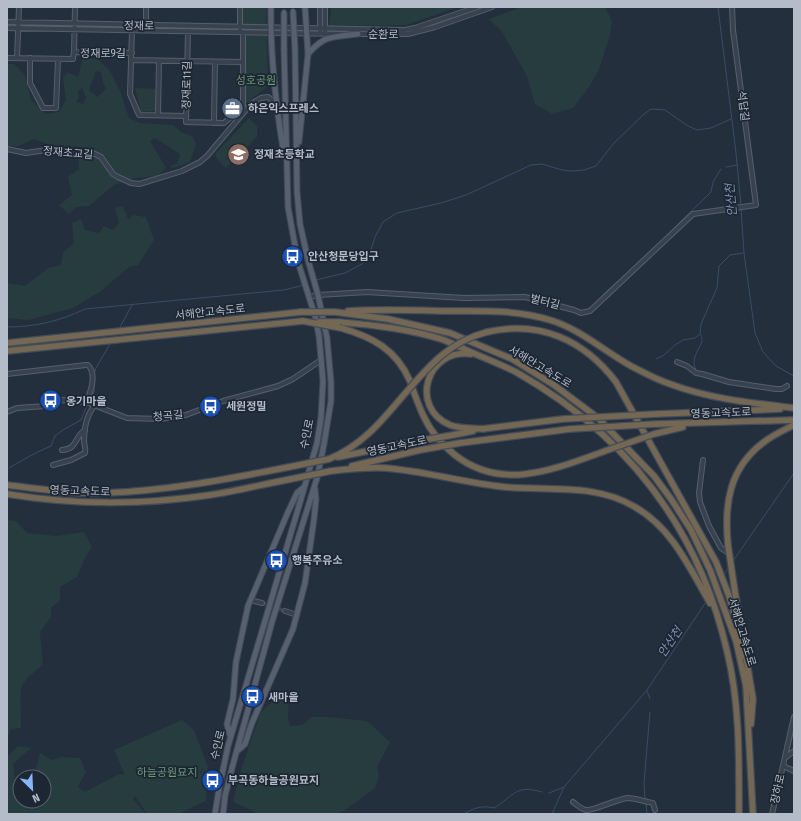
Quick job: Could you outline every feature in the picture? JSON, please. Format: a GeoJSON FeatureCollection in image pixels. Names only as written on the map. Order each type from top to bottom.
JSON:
{"type":"FeatureCollection","features":[{"type":"Feature","properties":{"kind":"highway"},"geometry":{"type":"LineString","coordinates":[[335,312],[362,310],[499,312],[531,315],[557,322],[586,336],[631,366],[669,384],[707,396],[794,408]]}},
{"type":"Feature","properties":{"kind":"highway","name":"서해안고속도로"},"geometry":{"type":"LineString","coordinates":[[7,343],[301,312],[335,312],[388,319],[450,333],[512,360],[554,385],[598,418],[654,476],[691,530],[710,570],[736,641],[746,686],[753,814]]}},
{"type":"Feature","properties":{"kind":"highway","name":"서해안고속도로"},"geometry":{"type":"LineString","coordinates":[[7,351],[303,321],[340,325],[388,327],[444,340],[514,371],[548,391],[591,423],[647,481],[664,503],[683,534],[704,577],[727,650],[735,693],[738,738],[739,814]]}},
{"type":"Feature","properties":{"kind":"highway"},"geometry":{"type":"LineString","coordinates":[[340,325],[379,343],[394,357],[406,375],[423,415],[433,432],[447,448],[462,460],[472,466],[492,473],[515,475],[527,474],[558,467],[654,434],[675,428],[703,424]]}},
{"type":"Feature","properties":{"kind":"highway"},"geometry":{"type":"LineString","coordinates":[[329,459],[345,452],[364,438],[381,422],[426,369],[445,352],[463,341],[487,332],[520,328],[538,330],[556,335],[575,344],[604,368],[616,382],[716,562],[729,596],[741,642],[746,686]]}},
{"type":"Feature","properties":{"kind":"highway"},"geometry":{"type":"LineString","coordinates":[[478,355],[459,354],[450,356],[440,362],[434,369],[429,379],[427,393],[431,407],[442,420],[450,425],[459,427],[484,429]]}},
{"type":"Feature","properties":{"kind":"highway","name":"영동고속도로"},"geometry":{"type":"LineString","coordinates":[[7,485],[76,492],[104,493],[158,489],[208,483],[484,429],[563,419],[794,408]]}},
{"type":"Feature","properties":{"kind":"highway","name":"영동고속도로"},"geometry":{"type":"LineString","coordinates":[[7,494],[65,501],[157,501],[210,495],[331,471],[460,442],[570,429],[656,424],[703,424],[794,420]]}},
{"type":"Feature","properties":{"kind":"highway"},"geometry":{"type":"LineString","coordinates":[[750,748],[753,699],[728,545],[728,497],[736,475],[749,456],[764,442],[794,424]]}},
{"type":"Feature","properties":{"kind":"highway"},"geometry":{"type":"LineString","coordinates":[[331,471],[361,468],[384,468],[504,487],[573,490],[606,494],[635,507],[660,526],[680,551],[716,614]]}},
{"type":"Feature","properties":{"kind":"main road"},"geometry":{"type":"LineString","coordinates":[[271,7],[270,30],[276,103],[287,174]]}},
{"type":"Feature","properties":{"kind":"main road"},"geometry":{"type":"LineString","coordinates":[[296,158],[308,54],[305,7]]}},
{"type":"Feature","properties":{"kind":"main road","name":"수인로"},"geometry":{"type":"LineString","coordinates":[[215,814],[218,789],[230,736],[304,486],[316,443],[321,418],[323,381],[315,316],[298,262],[292,236],[288,207],[284,9]]}},
{"type":"Feature","properties":{"kind":"main road","name":"수인로"},"geometry":{"type":"LineString","coordinates":[[223,814],[225,796],[236,752],[272,622],[314,485],[324,444],[330,401],[331,382],[327,338],[318,292],[300,224],[297,192],[293,9]]}},
{"type":"Feature","properties":{"kind":"main road"},"geometry":{"type":"LineString","coordinates":[[308,54],[315,45],[324,39],[358,34]]}},
{"type":"Feature","properties":{"kind":"main road"},"geometry":{"type":"LineString","coordinates":[[236,752],[245,744],[252,723],[293,629],[305,583],[316,499],[314,485]]}},
{"type":"Feature","properties":{"kind":"main road"},"geometry":{"type":"LineString","coordinates":[[230,736],[227,724],[233,699],[236,662],[248,606],[297,493],[304,486]]}},
{"type":"Feature","properties":{"kind":"street"},"geometry":{"type":"LineString","coordinates":[[17,58],[19,7]]}},
{"type":"Feature","properties":{"kind":"street"},"geometry":{"type":"LineString","coordinates":[[74,52],[75,7]]}},
{"type":"Feature","properties":{"kind":"street"},"geometry":{"type":"LineString","coordinates":[[146,7],[146,28]]}},
{"type":"Feature","properties":{"kind":"street"},"geometry":{"type":"LineString","coordinates":[[240,7],[243,62],[242,107],[244,112]]}},
{"type":"Feature","properties":{"kind":"street"},"geometry":{"type":"LineString","coordinates":[[320,7],[322,31]]}},
{"type":"Feature","properties":{"kind":"street"},"geometry":{"type":"LineString","coordinates":[[322,31],[325,7]]}},
{"type":"Feature","properties":{"kind":"street","name":"순환로"},"geometry":{"type":"LineString","coordinates":[[270,30],[405,30],[478,7]]}},
{"type":"Feature","properties":{"kind":"street","name":"순환로"},"geometry":{"type":"LineString","coordinates":[[322,31],[358,34],[408,34],[492,7]]}},
{"type":"Feature","properties":{"kind":"street","name":"석답길"},"geometry":{"type":"LineString","coordinates":[[731,208],[754,205],[734,37],[732,7]]}},
{"type":"Feature","properties":{"kind":"street","name":"정재로"},"geometry":{"type":"LineString","coordinates":[[7,22],[132,30],[146,28],[188,31],[270,30]]}},
{"type":"Feature","properties":{"kind":"street","name":"정재로"},"geometry":{"type":"LineString","coordinates":[[7,28],[74,26],[241,30]]}},
{"type":"Feature","properties":{"kind":"street"},"geometry":{"type":"LineString","coordinates":[[132,30],[130,94],[139,115],[186,116]]}},
{"type":"Feature","properties":{"kind":"street","name":"정재로11길"},"geometry":{"type":"LineString","coordinates":[[188,31],[186,122],[224,123],[242,107]]}},
{"type":"Feature","properties":{"kind":"street","name":"정재로9길"},"geometry":{"type":"LineString","coordinates":[[7,58],[73,59],[74,52],[132,53]]}},
{"type":"Feature","properties":{"kind":"street"},"geometry":{"type":"LineString","coordinates":[[30,58],[30,83],[43,108],[56,108],[58,59]]}},
{"type":"Feature","properties":{"kind":"street"},"geometry":{"type":"LineString","coordinates":[[132,60],[243,62]]}},
{"type":"Feature","properties":{"kind":"street"},"geometry":{"type":"LineString","coordinates":[[158,115],[159,61]]}},
{"type":"Feature","properties":{"kind":"street"},"geometry":{"type":"LineString","coordinates":[[214,123],[215,62]]}},
{"type":"Feature","properties":{"kind":"street","name":"정재초교길"},"geometry":{"type":"LineString","coordinates":[[7,149],[26,153],[53,149],[93,152],[101,157],[113,174],[124,181],[139,184],[182,171],[200,162],[207,156],[251,104],[261,98],[268,97],[276,103]]}},
{"type":"Feature","properties":{"kind":"street","name":"벌터길"},"geometry":{"type":"LineString","coordinates":[[318,292],[367,292],[464,298],[525,297],[581,313],[590,312],[693,214],[731,208]]}},
{"type":"Feature","properties":{"kind":"street"},"geometry":{"type":"LineString","coordinates":[[308,294],[318,292]]}},
{"type":"Feature","properties":{"kind":"street","name":"청곡길"},"geometry":{"type":"LineString","coordinates":[[7,412],[17,408],[46,406],[63,400],[86,402],[127,418],[160,419],[186,415],[223,401],[278,386],[321,360]]}},
{"type":"Feature","properties":{"kind":"street"},"geometry":{"type":"LineString","coordinates":[[677,362],[687,366],[696,373],[729,382],[782,389],[787,386]]}},
{"type":"Feature","properties":{"kind":"street"},"geometry":{"type":"LineString","coordinates":[[7,374],[88,365],[91,370],[92,387],[86,402]]}},
{"type":"Feature","properties":{"kind":"street"},"geometry":{"type":"LineString","coordinates":[[53,465],[71,460],[85,453],[85,430],[88,415],[94,406]]}},
{"type":"Feature","properties":{"kind":"street"},"geometry":{"type":"LineString","coordinates":[[62,450],[68,450],[73,447],[78,436],[85,430]]}},
{"type":"Feature","properties":{"kind":"street"},"geometry":{"type":"LineString","coordinates":[[703,460],[700,502],[709,526],[721,548],[730,555]]}},
{"type":"Feature","properties":{"kind":"street"},"geometry":{"type":"LineString","coordinates":[[250,600],[262,603]]}},
{"type":"Feature","properties":{"kind":"street"},"geometry":{"type":"LineString","coordinates":[[285,611],[297,615]]}},
{"type":"Feature","properties":{"kind":"street","name":"장하로"},"geometry":{"type":"LineString","coordinates":[[772,814],[794,719]]}},
{"type":"Feature","properties":{"kind":"street"},"geometry":{"type":"LineString","coordinates":[[785,759],[794,750]]}},
{"type":"Feature","properties":{"kind":"street"},"geometry":{"type":"LineString","coordinates":[[783,766],[794,771]]}},
{"type":"Feature","properties":{"kind":"street"},"geometry":{"type":"LineString","coordinates":[[573,802],[580,808],[591,810],[618,800],[634,798],[654,804],[655,810]]}},
{"type":"Feature","properties":{"kind":"green space","name":"성호공원"},"geometry":{"type":"Polygon","coordinates":[[[242,7],[266,7],[268,86],[243,106],[246,37],[242,17],[242,7]]]}},
{"type":"Feature","properties":{"kind":"green space"},"geometry":{"type":"Polygon","coordinates":[[[331,7],[458,7],[406,25],[329,26],[331,7]]]}},
{"type":"Feature","properties":{"kind":"green space"},"geometry":{"type":"Polygon","coordinates":[[[522,7],[605,7],[612,21],[610,35],[599,70],[589,87],[573,108],[552,114],[535,104],[527,76],[502,32],[489,19],[522,7]]]}},
{"type":"Feature","properties":{"kind":"green space"},"geometry":{"type":"Polygon","coordinates":[[[97,58],[110,71],[120,91],[129,118],[140,123],[173,125],[181,132],[192,136],[196,144],[190,162],[173,168],[170,166],[177,164],[180,154],[155,138],[150,141],[166,168],[157,176],[135,178],[114,185],[89,206],[76,207],[69,214],[59,205],[72,195],[68,177],[79,169],[78,153],[91,156],[95,148],[49,145],[34,139],[19,146],[7,146],[7,64],[14,64],[25,75],[31,100],[46,114],[59,112],[66,100],[63,78],[67,72],[78,77],[82,60],[97,58]],[[96,71],[89,90],[97,97],[106,89],[101,72],[96,71]],[[82,88],[78,91],[79,97],[76,102],[83,104],[86,97],[82,88]]]}},
{"type":"Feature","properties":{"kind":"green space"},"geometry":{"type":"Polygon","coordinates":[[[135,88],[156,89],[156,111],[141,112],[135,88]]]}},
{"type":"Feature","properties":{"kind":"green space"},"geometry":{"type":"Polygon","coordinates":[[[249,118],[257,126],[257,137],[226,168],[218,160],[215,154],[249,118]]]}},
{"type":"Feature","properties":{"kind":"green space"},"geometry":{"type":"Polygon","coordinates":[[[123,206],[128,219],[133,215],[146,217],[154,240],[138,265],[129,267],[101,291],[73,308],[28,320],[7,318],[7,283],[25,286],[48,268],[61,265],[63,253],[74,243],[72,223],[81,219],[85,230],[99,233],[104,226],[113,230],[119,223],[115,208],[123,206]]]}},
{"type":"Feature","properties":{"kind":"green space"},"geometry":{"type":"Polygon","coordinates":[[[7,520],[16,521],[27,533],[56,536],[84,532],[92,547],[85,558],[77,577],[60,587],[60,600],[51,608],[51,617],[40,632],[43,664],[23,684],[20,698],[21,728],[11,729],[7,739],[7,520]]]}},
{"type":"Feature","properties":{"kind":"green space"},"geometry":{"type":"Polygon","coordinates":[[[275,691],[289,695],[288,717],[290,726],[302,725],[312,717],[367,721],[390,742],[377,767],[379,776],[375,788],[344,811],[334,814],[259,814],[233,802],[241,770],[261,712],[272,702],[275,691]]]}},
{"type":"Feature","properties":{"kind":"green space","name":"하늘공원묘지"},"geometry":{"type":"Polygon","coordinates":[[[182,720],[194,730],[208,767],[206,801],[178,814],[147,814],[135,796],[133,799],[145,814],[7,814],[7,757],[18,746],[31,748],[13,764],[12,809],[52,809],[52,769],[36,769],[40,753],[52,760],[61,757],[80,758],[86,772],[78,787],[85,792],[119,774],[125,775],[114,750],[182,720]]]}},
{"type":"Feature","properties":{"kind":"waterway","name":"안산천"},"geometry":{"type":"LineString","coordinates":[[718,7],[741,205]]}},
{"type":"Feature","properties":{"kind":"waterway"},"geometry":{"type":"LineString","coordinates":[[316,280],[345,273],[362,264],[370,253],[375,237],[383,222],[397,213],[441,203],[466,195],[531,165],[542,164],[562,170],[572,171],[584,170],[596,166],[614,143],[651,109],[665,110],[688,126],[697,130],[711,128],[731,119]]}},
{"type":"Feature","properties":{"kind":"waterway"},"geometry":{"type":"LineString","coordinates":[[726,167],[737,165]]}},
{"type":"Feature","properties":{"kind":"waterway"},"geometry":{"type":"LineString","coordinates":[[676,226],[711,192],[713,182],[721,169]]}},
{"type":"Feature","properties":{"kind":"waterway","name":"안산천"},"geometry":{"type":"LineString","coordinates":[[741,208],[744,253],[755,333],[763,352],[776,366],[794,376]]}},
{"type":"Feature","properties":{"kind":"waterway"},"geometry":{"type":"LineString","coordinates":[[661,241],[672,230]]}},
{"type":"Feature","properties":{"kind":"waterway"},"geometry":{"type":"LineString","coordinates":[[656,359],[664,355],[683,340],[695,338],[700,334],[701,324],[717,288],[719,266],[730,255],[743,253]]}},
{"type":"Feature","properties":{"kind":"waterway"},"geometry":{"type":"LineString","coordinates":[[601,297],[618,281]]}},
{"type":"Feature","properties":{"kind":"waterway"},"geometry":{"type":"LineString","coordinates":[[7,327],[27,326],[47,322],[66,317],[85,309],[284,290],[304,285]]}},
{"type":"Feature","properties":{"kind":"waterway"},"geometry":{"type":"LineString","coordinates":[[119,329],[132,305]]}},
{"type":"Feature","properties":{"kind":"waterway"},"geometry":{"type":"LineString","coordinates":[[696,370],[694,359],[702,342],[701,335]]}},
{"type":"Feature","properties":{"kind":"waterway"},"geometry":{"type":"LineString","coordinates":[[94,374],[110,344]]}},
{"type":"Feature","properties":{"kind":"waterway"},"geometry":{"type":"LineString","coordinates":[[90,401],[94,392],[94,383]]}},
{"type":"Feature","properties":{"kind":"waterway"},"geometry":{"type":"LineString","coordinates":[[9,468],[35,453],[51,446],[55,436],[81,420],[88,403]]}},
{"type":"Feature","properties":{"kind":"waterway","name":"안산천"},"geometry":{"type":"LineString","coordinates":[[733,561],[794,473]]}},
{"type":"Feature","properties":{"kind":"waterway","name":"안산천"},"geometry":{"type":"LineString","coordinates":[[723,576],[729,567]]}},
{"type":"Feature","properties":{"kind":"waterway","name":"안산천"},"geometry":{"type":"LineString","coordinates":[[552,814],[564,787],[647,690],[706,602]]}},
{"type":"Feature","properties":{"kind":"waterway"},"geometry":{"type":"LineString","coordinates":[[647,691],[650,699]]}},
{"type":"Feature","properties":{"kind":"waterway"},"geometry":{"type":"LineString","coordinates":[[645,799],[644,783],[650,712]]}},
{"type":"Feature","properties":{"kind":"waterway"},"geometry":{"type":"LineString","coordinates":[[549,793],[564,787]]}},
{"type":"Feature","properties":{"kind":"waterway"},"geometry":{"type":"LineString","coordinates":[[464,814],[478,808],[494,808],[515,792],[520,790],[526,789],[542,792]]}},
{"type":"Feature","properties":{"kind":"waterway"},"geometry":{"type":"LineString","coordinates":[[646,803],[647,814]]}},
{"type":"Feature","properties":{"kind":"tunnel"},"geometry":{"type":"LineString","coordinates":[[262,603],[285,611]]}},
{"type":"Feature","properties":{"kind":"place","name":"하은익스프레스"},"geometry":{"type":"Point","coordinates":[232,108]}},
{"type":"Feature","properties":{"kind":"place","name":"정재초등학교"},"geometry":{"type":"Point","coordinates":[238,154]}},
{"type":"Feature","properties":{"kind":"place","name":"안산청문당입구"},"geometry":{"type":"Point","coordinates":[293,256]}},
{"type":"Feature","properties":{"kind":"place","name":"옹기마을"},"geometry":{"type":"Point","coordinates":[51,401]}},
{"type":"Feature","properties":{"kind":"place","name":"세원정밀"},"geometry":{"type":"Point","coordinates":[210,406]}},
{"type":"Feature","properties":{"kind":"place","name":"행복주유소"},"geometry":{"type":"Point","coordinates":[277,560]}},
{"type":"Feature","properties":{"kind":"place","name":"새마을"},"geometry":{"type":"Point","coordinates":[253,697]}},
{"type":"Feature","properties":{"kind":"place","name":"부곡동하늘공원묘지"},"geometry":{"type":"Point","coordinates":[212,780]}}]}
